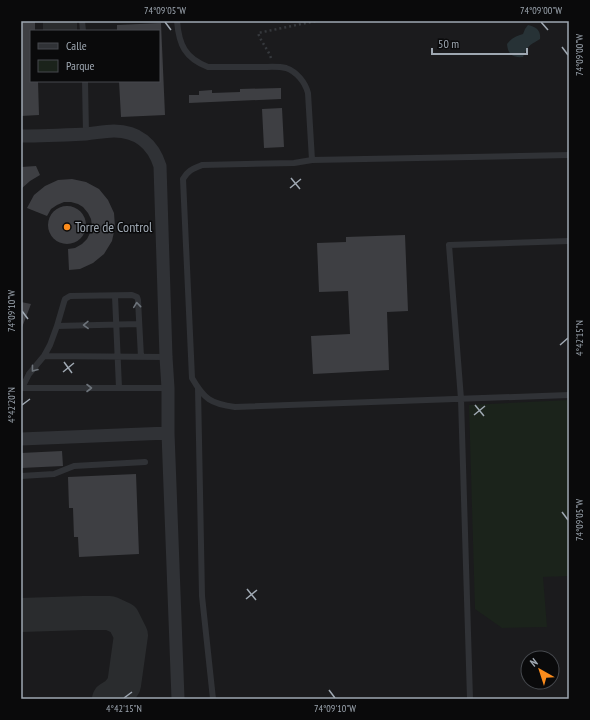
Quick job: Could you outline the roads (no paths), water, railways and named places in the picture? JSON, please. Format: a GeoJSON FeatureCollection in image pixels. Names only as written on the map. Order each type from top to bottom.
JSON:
{"type":"FeatureCollection","features":[{"type":"Feature","properties":{"kind":"street"},"geometry":{"type":"LineString","coordinates":[[21,136],[86,134],[114,131],[127,132],[138,136],[152,147],[160,166],[178,699]]}},
{"type":"Feature","properties":{"kind":"street"},"geometry":{"type":"LineString","coordinates":[[21,439],[168,433]]}},
{"type":"Feature","properties":{"kind":"lane"},"geometry":{"type":"LineString","coordinates":[[177,21],[180,41],[185,51],[199,64],[208,67],[286,68],[295,73],[302,80],[306,85],[308,93],[312,160]]}},
{"type":"Feature","properties":{"kind":"lane"},"geometry":{"type":"LineString","coordinates":[[85,82],[86,134]]}},
{"type":"Feature","properties":{"kind":"lane"},"geometry":{"type":"LineString","coordinates":[[569,155],[312,160],[294,163],[202,165],[187,172],[183,179],[192,378],[202,394],[209,400],[217,404],[235,407],[569,395]]}},
{"type":"Feature","properties":{"kind":"lane"},"geometry":{"type":"LineString","coordinates":[[470,699],[461,399],[449,245],[569,241]]}},
{"type":"Feature","properties":{"kind":"lane"},"geometry":{"type":"LineString","coordinates":[[21,388],[32,370],[44,356],[52,341],[64,302],[67,297],[70,296],[132,295],[137,297],[141,357]]}},
{"type":"Feature","properties":{"kind":"lane"},"geometry":{"type":"LineString","coordinates":[[115,296],[119,388]]}},
{"type":"Feature","properties":{"kind":"lane"},"geometry":{"type":"LineString","coordinates":[[57,326],[139,324]]}},
{"type":"Feature","properties":{"kind":"lane"},"geometry":{"type":"LineString","coordinates":[[44,356],[166,357]]}},
{"type":"Feature","properties":{"kind":"lane"},"geometry":{"type":"LineString","coordinates":[[21,388],[168,388]]}},
{"type":"Feature","properties":{"kind":"lane"},"geometry":{"type":"LineString","coordinates":[[198,388],[202,596],[213,699]]}},
{"type":"Feature","properties":{"kind":"lane"},"geometry":{"type":"LineString","coordinates":[[21,476],[54,474],[74,466],[146,462]]}},
{"type":"Feature","properties":{"kind":"place","name":"Torre de Control"},"geometry":{"type":"Point","coordinates":[67,227]}}]}
